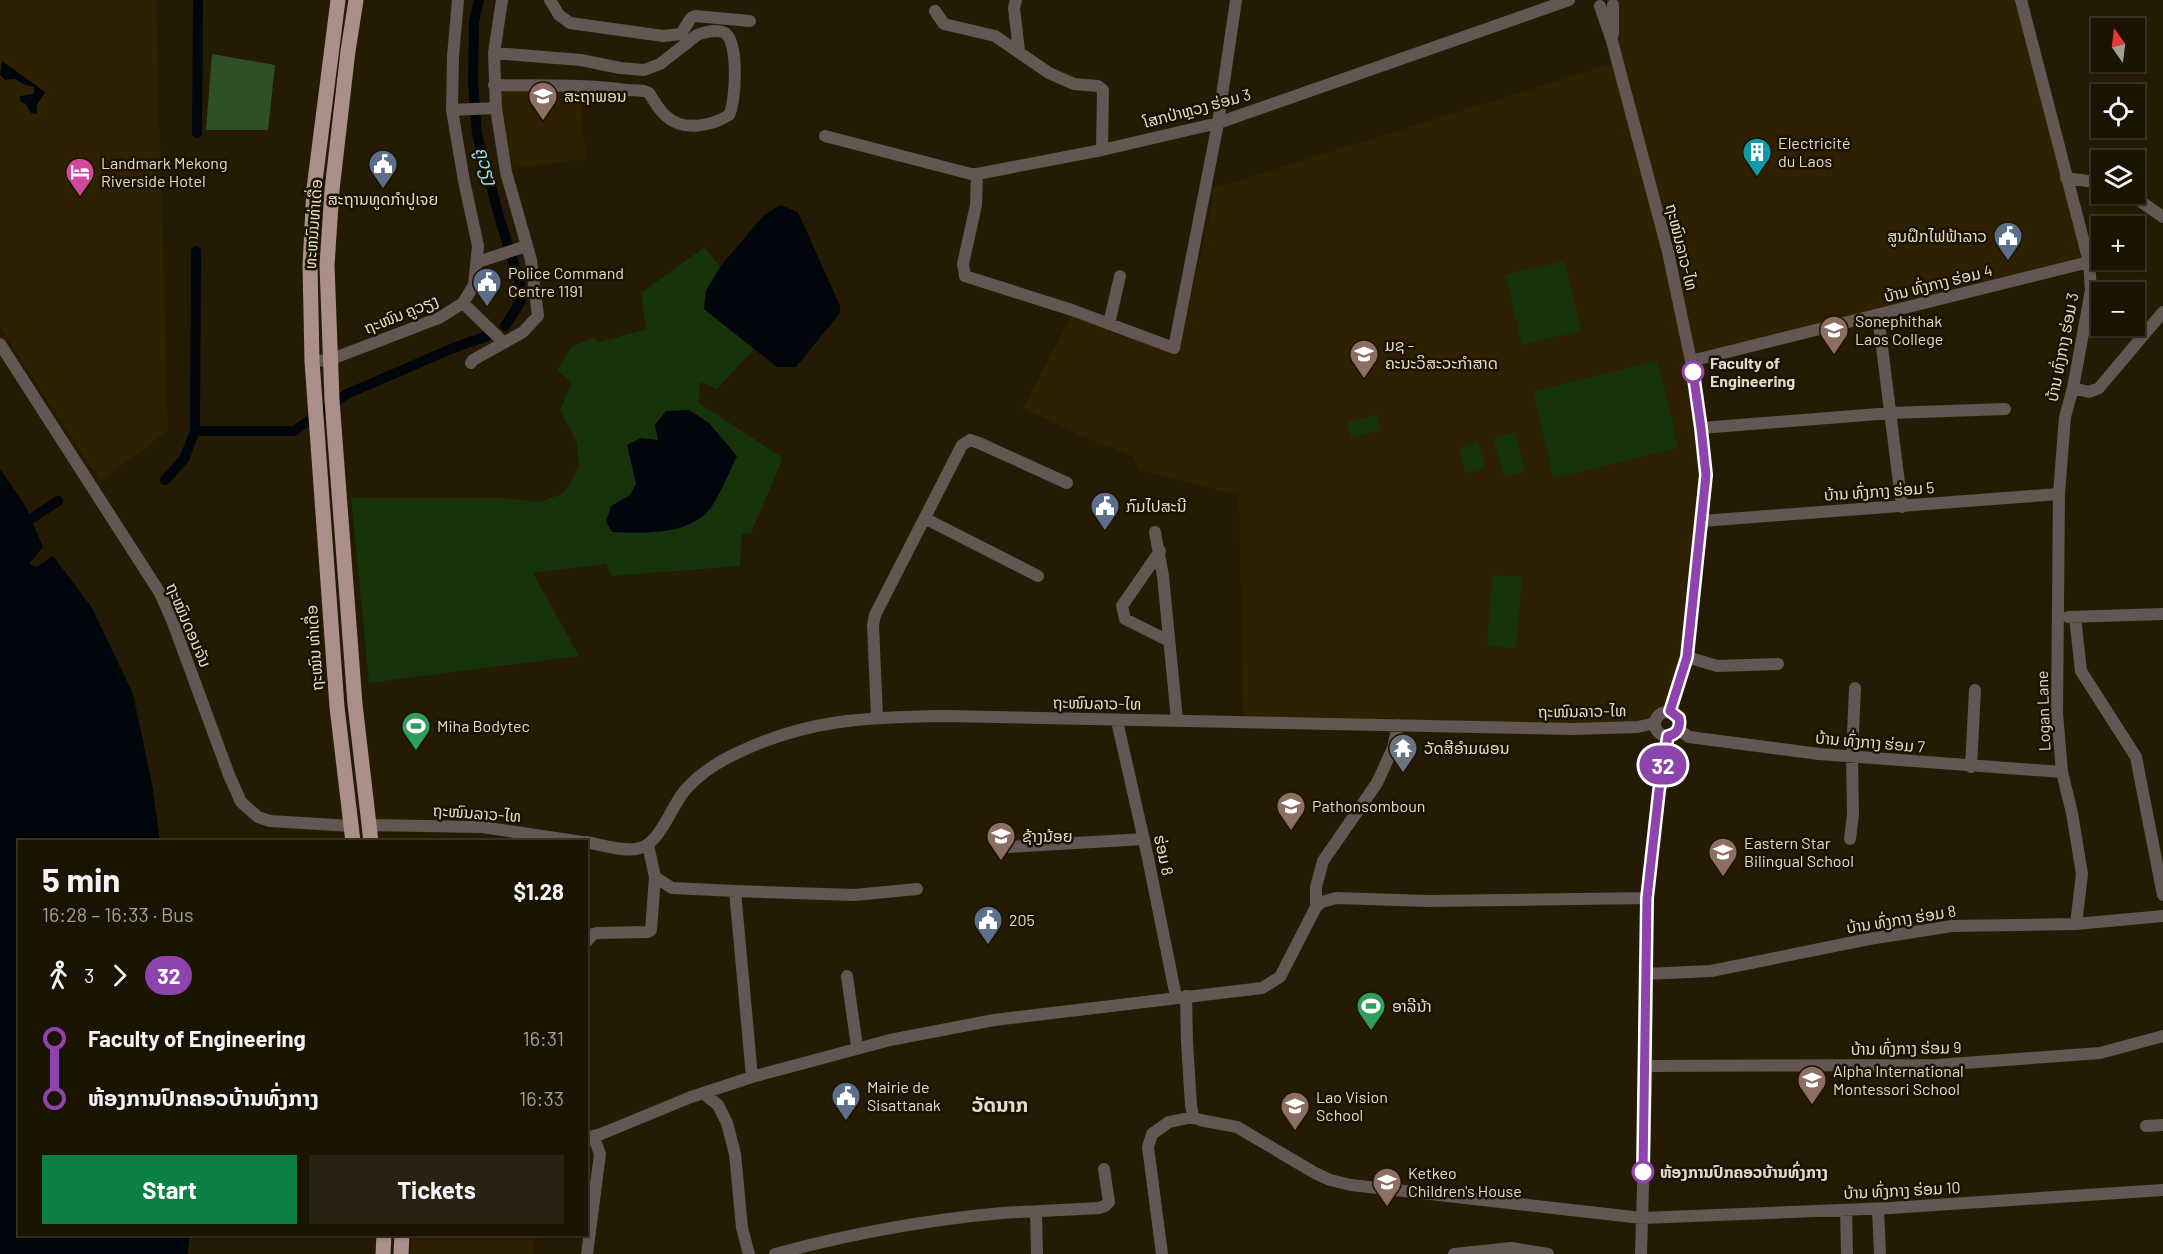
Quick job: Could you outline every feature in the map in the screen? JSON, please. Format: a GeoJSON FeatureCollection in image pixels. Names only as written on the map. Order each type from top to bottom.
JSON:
{"type":"FeatureCollection","features":[{"type":"Feature","properties":{"kind":"main road","name":"ທະຫນົນທ່າເດື່ອ"},"geometry":{"type":"LineString","coordinates":[[319,450],[312,361],[310,265],[314,189],[338,0]]}},
{"type":"Feature","properties":{"kind":"main road","name":"ທະຫນົນທ່າເດື່ອ"},"geometry":{"type":"LineString","coordinates":[[356,0],[332,190],[327,265],[329,360],[355,704],[368,825]]}},
{"type":"Feature","properties":{"kind":"main road","name":"ຖະໝົນ ທ່າເດື່ອ"},"geometry":{"type":"LineString","coordinates":[[319,450],[336,707],[353,840]]}},
{"type":"Feature","properties":{"kind":"main road"},"geometry":{"type":"LineString","coordinates":[[351,826],[368,825],[371,840]]}},
{"type":"Feature","properties":{"kind":"main road"},"geometry":{"type":"LineString","coordinates":[[383,1254],[384,1236]]}},
{"type":"Feature","properties":{"kind":"main road"},"geometry":{"type":"LineString","coordinates":[[401,1254],[402,1236]]}},
{"type":"Feature","properties":{"kind":"street","name":"ຖະໜົນ ຄູວຽງ"},"geometry":{"type":"LineString","coordinates":[[312,361],[329,360],[439,318],[463,303],[474,285],[482,260],[464,181],[453,56],[458,0]]}},
{"type":"Feature","properties":{"kind":"street"},"geometry":{"type":"LineString","coordinates":[[471,363],[523,332],[538,316],[531,260],[522,247],[494,108],[494,52],[502,0]]}},
{"type":"Feature","properties":{"kind":"street"},"geometry":{"type":"LineString","coordinates":[[550,0],[559,15],[570,23],[663,36],[681,34],[691,18],[695,16],[750,21]]}},
{"type":"Feature","properties":{"kind":"street"},"geometry":{"type":"LineString","coordinates":[[1016,0],[1014,8],[1019,51]]}},
{"type":"Feature","properties":{"kind":"street"},"geometry":{"type":"LineString","coordinates":[[977,174],[976,205],[963,264],[965,276],[1072,309],[1174,348],[1218,123],[1236,0]]}},
{"type":"Feature","properties":{"kind":"street","name":"ໂສກປ່າຫຼວງ ຮ່ອມ 3"},"geometry":{"type":"LineString","coordinates":[[825,136],[977,174],[1102,150],[1218,123],[1569,0]]}},
{"type":"Feature","properties":{"kind":"street","name":"ບ້ານ ທົ່ງກາງ ຮ່ອມ 3"},"geometry":{"type":"LineString","coordinates":[[2021,0],[2089,262],[2091,290],[2073,388],[2065,417],[2059,494]]}},
{"type":"Feature","properties":{"kind":"street"},"geometry":{"type":"LineString","coordinates":[[1596,3],[1616,2]]}},
{"type":"Feature","properties":{"kind":"street","name":"ຖະໜົນລາວ-ໄທ"},"geometry":{"type":"LineString","coordinates":[[1612,41],[1616,2]]}},
{"type":"Feature","properties":{"kind":"street","name":"ຖະໜົນລາວ-ໄທ"},"geometry":{"type":"LineString","coordinates":[[1596,3],[1612,41],[1668,252],[1691,361],[1706,475],[1687,657],[1670,711]]}},
{"type":"Feature","properties":{"kind":"street"},"geometry":{"type":"LineString","coordinates":[[935,11],[944,24],[995,36],[1049,73],[1074,84],[1098,86],[1103,90],[1102,150]]}},
{"type":"Feature","properties":{"kind":"street"},"geometry":{"type":"LineString","coordinates":[[494,52],[581,60],[644,70],[660,64],[698,35],[713,31],[723,32],[728,37],[734,65],[734,94],[731,110],[723,119],[702,125],[683,125],[665,115],[649,93],[644,90],[630,91],[601,86],[494,85]]}},
{"type":"Feature","properties":{"kind":"street"},"geometry":{"type":"LineString","coordinates":[[458,110],[494,108]]}},
{"type":"Feature","properties":{"kind":"street"},"geometry":{"type":"LineString","coordinates":[[2066,178],[2091,181]]}},
{"type":"Feature","properties":{"kind":"street"},"geometry":{"type":"LineString","coordinates":[[2144,204],[2163,217]]}},
{"type":"Feature","properties":{"kind":"street"},"geometry":{"type":"LineString","coordinates":[[482,260],[522,247]]}},
{"type":"Feature","properties":{"kind":"street","name":"ບ້ານ ທົ່ງກາງ ຮ່ອມ 4"},"geometry":{"type":"LineString","coordinates":[[1691,361],[2089,262]]}},
{"type":"Feature","properties":{"kind":"street"},"geometry":{"type":"LineString","coordinates":[[1109,324],[1120,276]]}},
{"type":"Feature","properties":{"kind":"street"},"geometry":{"type":"LineString","coordinates":[[463,303],[504,343]]}},
{"type":"Feature","properties":{"kind":"street"},"geometry":{"type":"LineString","coordinates":[[2073,388],[2089,392],[2099,388],[2163,312]]}},
{"type":"Feature","properties":{"kind":"street"},"geometry":{"type":"LineString","coordinates":[[1878,315],[1902,507]]}},
{"type":"Feature","properties":{"kind":"street","name":"ຖະໝົນດອນຈັນ"},"geometry":{"type":"LineString","coordinates":[[0,344],[160,593],[241,802],[258,817],[270,821],[351,826]]}},
{"type":"Feature","properties":{"kind":"street"},"geometry":{"type":"LineString","coordinates":[[1701,428],[1891,413],[2005,409]]}},
{"type":"Feature","properties":{"kind":"street"},"geometry":{"type":"LineString","coordinates":[[877,717],[873,625],[875,615],[962,445],[970,440],[1067,483]]}},
{"type":"Feature","properties":{"kind":"street","name":"ບ້ານ ທົ່ງກາງ ຮ່ອມ 5"},"geometry":{"type":"LineString","coordinates":[[1702,521],[2059,494]]}},
{"type":"Feature","properties":{"kind":"street","name":"Logan Lane"},"geometry":{"type":"LineString","coordinates":[[2059,494],[2057,713],[2062,772],[2072,813],[2082,874],[2076,924]]}},
{"type":"Feature","properties":{"kind":"street"},"geometry":{"type":"LineString","coordinates":[[926,519],[1038,576]]}},
{"type":"Feature","properties":{"kind":"street"},"geometry":{"type":"LineString","coordinates":[[1155,532],[1160,551],[1177,720]]}},
{"type":"Feature","properties":{"kind":"street"},"geometry":{"type":"LineString","coordinates":[[1160,551],[1122,606],[1122,612],[1125,619],[1169,641]]}},
{"type":"Feature","properties":{"kind":"street"},"geometry":{"type":"LineString","coordinates":[[2058,616],[2163,614]]}},
{"type":"Feature","properties":{"kind":"street"},"geometry":{"type":"LineString","coordinates":[[2075,617],[2081,671],[2136,757],[2163,895]]}},
{"type":"Feature","properties":{"kind":"street"},"geometry":{"type":"LineString","coordinates":[[1687,657],[1717,666],[1779,664]]}},
{"type":"Feature","properties":{"kind":"street"},"geometry":{"type":"LineString","coordinates":[[1850,839],[1854,688]]}},
{"type":"Feature","properties":{"kind":"street"},"geometry":{"type":"LineString","coordinates":[[1971,766],[1975,690]]}},
{"type":"Feature","properties":{"kind":"street"},"geometry":{"type":"LineString","coordinates":[[1641,1254],[1646,1066],[1647,898],[1659,791],[1673,733],[1679,718],[1670,711],[1660,714],[1655,723],[1660,734],[1673,733]]}},
{"type":"Feature","properties":{"kind":"street","name":"ຖະໜົນລາວ-ໄທ"},"geometry":{"type":"LineString","coordinates":[[588,843],[629,849],[648,845],[654,840],[685,789],[727,758],[783,733],[845,720],[945,716],[1574,729],[1638,727],[1655,723]]}},
{"type":"Feature","properties":{"kind":"street","name":"ຮ່ອມ 8"},"geometry":{"type":"LineString","coordinates":[[1117,721],[1181,997],[1193,1117]]}},
{"type":"Feature","properties":{"kind":"street"},"geometry":{"type":"LineString","coordinates":[[1316,907],[1316,887],[1323,861],[1381,775],[1393,748],[1398,725]]}},
{"type":"Feature","properties":{"kind":"street","name":"ບ້ານ ທົ່ງກາງ ຮ່ອມ 7"},"geometry":{"type":"LineString","coordinates":[[1673,733],[1689,737],[1819,750],[1852,757],[2062,772]]}},
{"type":"Feature","properties":{"kind":"street","name":"ຖະໜົນລາວ-ໄທ"},"geometry":{"type":"LineString","coordinates":[[368,825],[482,827],[570,840]]}},
{"type":"Feature","properties":{"kind":"street"},"geometry":{"type":"LineString","coordinates":[[1009,847],[1144,839]]}},
{"type":"Feature","properties":{"kind":"street"},"geometry":{"type":"LineString","coordinates":[[588,940],[597,933],[648,932],[651,930],[655,877],[648,845]]}},
{"type":"Feature","properties":{"kind":"street"},"geometry":{"type":"LineString","coordinates":[[655,877],[672,888],[735,891],[855,895],[917,889]]}},
{"type":"Feature","properties":{"kind":"street"},"geometry":{"type":"LineString","coordinates":[[735,891],[752,1077]]}},
{"type":"Feature","properties":{"kind":"street"},"geometry":{"type":"LineString","coordinates":[[587,1254],[600,1154],[596,1143],[589,1137],[752,1077],[857,1047],[994,1020],[1262,988],[1280,976],[1316,907],[1322,902],[1336,898],[1428,901],[1647,898]]}},
{"type":"Feature","properties":{"kind":"street","name":"ບ້ານ ທົ່ງກາງ ຮ່ອມ 8"},"geometry":{"type":"LineString","coordinates":[[1646,974],[1711,971],[1869,939],[1952,927],[2076,924],[2163,916]]}},
{"type":"Feature","properties":{"kind":"street"},"geometry":{"type":"LineString","coordinates":[[847,976],[857,1047]]}},
{"type":"Feature","properties":{"kind":"street","name":"ບ້ານ ທົ່ງກາງ ຮ່ອມ 9"},"geometry":{"type":"LineString","coordinates":[[1646,1066],[1937,1065],[2100,1053],[2163,1036]]}},
{"type":"Feature","properties":{"kind":"street"},"geometry":{"type":"LineString","coordinates":[[703,1094],[718,1105],[727,1123],[735,1154],[742,1228],[749,1254]]}},
{"type":"Feature","properties":{"kind":"street"},"geometry":{"type":"LineString","coordinates":[[1162,1254],[1148,1147],[1152,1134],[1169,1122],[1193,1117]]}},
{"type":"Feature","properties":{"kind":"street","name":"ບ້ານ ທົ່ງກາງ ຮ່ອມ 10"},"geometry":{"type":"LineString","coordinates":[[1193,1117],[1237,1127],[1315,1173],[1330,1180],[1351,1185],[1642,1218],[1878,1209],[2163,1190]]}},
{"type":"Feature","properties":{"kind":"street"},"geometry":{"type":"LineString","coordinates":[[2146,1126],[2163,1125]]}},
{"type":"Feature","properties":{"kind":"street"},"geometry":{"type":"LineString","coordinates":[[775,1254],[830,1239],[898,1226],[1003,1213],[1036,1213],[1105,1206],[1109,1202],[1104,1169]]}},
{"type":"Feature","properties":{"kind":"street"},"geometry":{"type":"LineString","coordinates":[[1878,1209],[1880,1254]]}},
{"type":"Feature","properties":{"kind":"street"},"geometry":{"type":"LineString","coordinates":[[1846,1210],[1847,1254]]}},
{"type":"Feature","properties":{"kind":"street"},"geometry":{"type":"LineString","coordinates":[[1036,1213],[1037,1254]]}},
{"type":"Feature","properties":{"kind":"street"},"geometry":{"type":"LineString","coordinates":[[1454,1254],[1511,1248],[1548,1254]]}},
{"type":"Feature","properties":{"kind":"shaded area","name":"Landmark Mekong Riverside Hotel"},"geometry":{"type":"Polygon","coordinates":[[[0,0],[156,0],[168,431],[100,481],[0,327],[0,0]]]}},
{"type":"Feature","properties":{"kind":"shaded area","name":"Electricité du Laos"},"geometry":{"type":"Polygon","coordinates":[[[1607,0],[2018,0],[2085,260],[1694,357],[1619,58],[1607,0]]]}},
{"type":"Feature","properties":{"kind":"shaded area"},"geometry":{"type":"Polygon","coordinates":[[[2,61],[45,92],[37,105],[37,114],[31,113],[26,104],[20,101],[20,96],[34,94],[34,87],[15,79],[5,80],[0,75],[2,61]]]}},
{"type":"Feature","properties":{"kind":"shaded area","name":"ມຊ - ຄະນະວິສະວະກຳສາດ"},"geometry":{"type":"Polygon","coordinates":[[[1615,63],[1665,255],[1681,331],[1702,475],[1684,655],[1668,708],[1656,712],[1651,720],[1587,726],[1243,718],[1239,496],[1139,469],[1133,456],[1080,435],[1023,408],[1073,313],[1178,352],[1214,197],[1208,190],[1615,63]]]}},
{"type":"Feature","properties":{"kind":"shaded area","name":"ສະຖາພອນ"},"geometry":{"type":"Polygon","coordinates":[[[579,86],[586,159],[514,168],[506,151],[500,92],[579,86]]]}},
{"type":"Feature","properties":{"kind":"shaded area"},"geometry":{"type":"Polygon","coordinates":[[[780,205],[798,212],[840,306],[840,313],[796,367],[777,367],[704,309],[706,291],[720,267],[763,216],[780,205]]]}},
{"type":"Feature","properties":{"kind":"shaded area"},"geometry":{"type":"Polygon","coordinates":[[[689,410],[709,423],[737,456],[712,506],[703,516],[680,528],[638,533],[612,532],[606,522],[611,506],[630,495],[636,484],[627,445],[641,438],[658,440],[655,425],[666,411],[689,410]]]}},
{"type":"Feature","properties":{"kind":"shaded area"},"geometry":{"type":"Polygon","coordinates":[[[0,469],[25,505],[43,547],[29,564],[37,567],[53,556],[92,608],[133,694],[152,784],[160,840],[18,840],[18,1236],[189,1236],[188,1254],[0,1254],[0,469]]]}},
{"type":"Feature","properties":{"kind":"shaded area"},"geometry":{"type":"Polygon","coordinates":[[[411,1236],[534,1236],[533,1254],[411,1254],[411,1236]]]}},
{"type":"Feature","properties":{"kind":"green space"},"geometry":{"type":"Polygon","coordinates":[[[212,54],[275,65],[268,130],[206,130],[212,54]]]}},
{"type":"Feature","properties":{"kind":"green space"},"geometry":{"type":"Polygon","coordinates":[[[705,247],[720,267],[706,291],[704,309],[754,349],[717,389],[700,382],[699,403],[783,458],[751,533],[742,534],[740,566],[612,576],[606,564],[533,573],[579,656],[369,683],[351,498],[506,498],[539,502],[562,494],[570,484],[579,465],[577,443],[560,410],[572,383],[557,370],[571,348],[593,337],[600,342],[646,329],[641,293],[705,247]]]}},
{"type":"Feature","properties":{"kind":"green space"},"geometry":{"type":"Polygon","coordinates":[[[1564,261],[1581,331],[1522,345],[1505,275],[1564,261]]]}},
{"type":"Feature","properties":{"kind":"green space"},"geometry":{"type":"Polygon","coordinates":[[[1658,361],[1678,448],[1553,478],[1533,391],[1658,361]]]}},
{"type":"Feature","properties":{"kind":"green space"},"geometry":{"type":"Polygon","coordinates":[[[1377,415],[1381,430],[1351,438],[1347,422],[1377,415]]]}},
{"type":"Feature","properties":{"kind":"green space"},"geometry":{"type":"Polygon","coordinates":[[[1515,432],[1526,471],[1504,477],[1493,438],[1515,432]]]}},
{"type":"Feature","properties":{"kind":"green space"},"geometry":{"type":"Polygon","coordinates":[[[1478,442],[1486,468],[1466,474],[1459,447],[1478,442]]]}},
{"type":"Feature","properties":{"kind":"green space"},"geometry":{"type":"Polygon","coordinates":[[[1492,575],[1522,577],[1516,648],[1487,646],[1492,575]]]}},
{"type":"Feature","properties":{"kind":"waterway"},"geometry":{"type":"LineString","coordinates":[[197,133],[198,0]]}},
{"type":"Feature","properties":{"kind":"waterway","name":"ຄູວຽງ"},"geometry":{"type":"LineString","coordinates":[[479,0],[474,21],[473,82],[477,134],[520,283],[521,301],[505,326]]}},
{"type":"Feature","properties":{"kind":"waterway"},"geometry":{"type":"LineString","coordinates":[[165,480],[184,459],[195,431],[196,251]]}},
{"type":"Feature","properties":{"kind":"waterway","name":"ຄູວຽງ"},"geometry":{"type":"LineString","coordinates":[[195,431],[294,431],[347,394],[487,336]]}},
{"type":"Feature","properties":{"kind":"waterway"},"geometry":{"type":"LineString","coordinates":[[0,539],[58,501]]}},
{"type":"Feature","properties":{"kind":"bus line","name":"32"},"geometry":{"type":"LineString","coordinates":[[1643,1172],[1647,898],[1659,791],[1668,736],[1677,732],[1680,726],[1677,715],[1670,711],[1687,657],[1706,475],[1693,372]]}},
{"type":"Feature","properties":{"kind":"place","name":"ສະຖາພອນ"},"geometry":{"type":"Point","coordinates":[543,122]}},
{"type":"Feature","properties":{"kind":"place","name":"Electricité du Laos"},"geometry":{"type":"Point","coordinates":[1757,178]}},
{"type":"Feature","properties":{"kind":"place","name":"ສະຖານທູດກຳປູເຈຍ"},"geometry":{"type":"Point","coordinates":[383,190]}},
{"type":"Feature","properties":{"kind":"place","name":"Landmark Mekong Riverside Hotel"},"geometry":{"type":"Point","coordinates":[80,198]}},
{"type":"Feature","properties":{"kind":"place","name":"ສູນຝຶກໄຟຟ້າລາວ"},"geometry":{"type":"Point","coordinates":[2008,262]}},
{"type":"Feature","properties":{"kind":"place","name":"Police Command Centre 1191"},"geometry":{"type":"Point","coordinates":[487,308]}},
{"type":"Feature","properties":{"kind":"place","name":"Sonephithak Laos College"},"geometry":{"type":"Point","coordinates":[1834,356]}},
{"type":"Feature","properties":{"kind":"place","name":"Faculty of Engineering"},"geometry":{"type":"Point","coordinates":[1693,372]}},
{"type":"Feature","properties":{"kind":"place","name":"ມຊ - ຄະນະວິສະວະກຳສາດ"},"geometry":{"type":"Point","coordinates":[1364,380]}},
{"type":"Feature","properties":{"kind":"place","name":"ກົມໄປສະນີ"},"geometry":{"type":"Point","coordinates":[1105,532]}},
{"type":"Feature","properties":{"kind":"place","name":"Miha Bodytec"},"geometry":{"type":"Point","coordinates":[416,752]}},
{"type":"Feature","properties":{"kind":"place","name":"ວັດສີອຳມຜອນ"},"geometry":{"type":"Point","coordinates":[1403,774]}},
{"type":"Feature","properties":{"kind":"place","name":"Pathonsomboun"},"geometry":{"type":"Point","coordinates":[1291,832]}},
{"type":"Feature","properties":{"kind":"place","name":"ຊ້າງນ້ອຍ"},"geometry":{"type":"Point","coordinates":[1001,862]}},
{"type":"Feature","properties":{"kind":"place","name":"Eastern Star Bilingual School"},"geometry":{"type":"Point","coordinates":[1723,878]}},
{"type":"Feature","properties":{"kind":"place","name":"205"},"geometry":{"type":"Point","coordinates":[988,946]}},
{"type":"Feature","properties":{"kind":"place","name":"ອາລີນ້າ"},"geometry":{"type":"Point","coordinates":[1371,1032]}},
{"type":"Feature","properties":{"kind":"place","name":"Alpha International Montessori School"},"geometry":{"type":"Point","coordinates":[1812,1106]}},
{"type":"Feature","properties":{"kind":"place","name":"Mairie de Sisattanak"},"geometry":{"type":"Point","coordinates":[846,1122]}},
{"type":"Feature","properties":{"kind":"place","name":"Lao Vision School"},"geometry":{"type":"Point","coordinates":[1295,1132]}},
{"type":"Feature","properties":{"kind":"place","name":"ຫ້ອງການປົກຄອວບ້ານທົ່ງກາງ"},"geometry":{"type":"Point","coordinates":[1643,1172]}},
{"type":"Feature","properties":{"kind":"place","name":"Ketkeo Children's House"},"geometry":{"type":"Point","coordinates":[1387,1208]}},
{"type":"Feature","properties":{"kind":"district","name":"ວັດນາກ"},"geometry":{"type":"Point","coordinates":[1000,1105]}}]}
